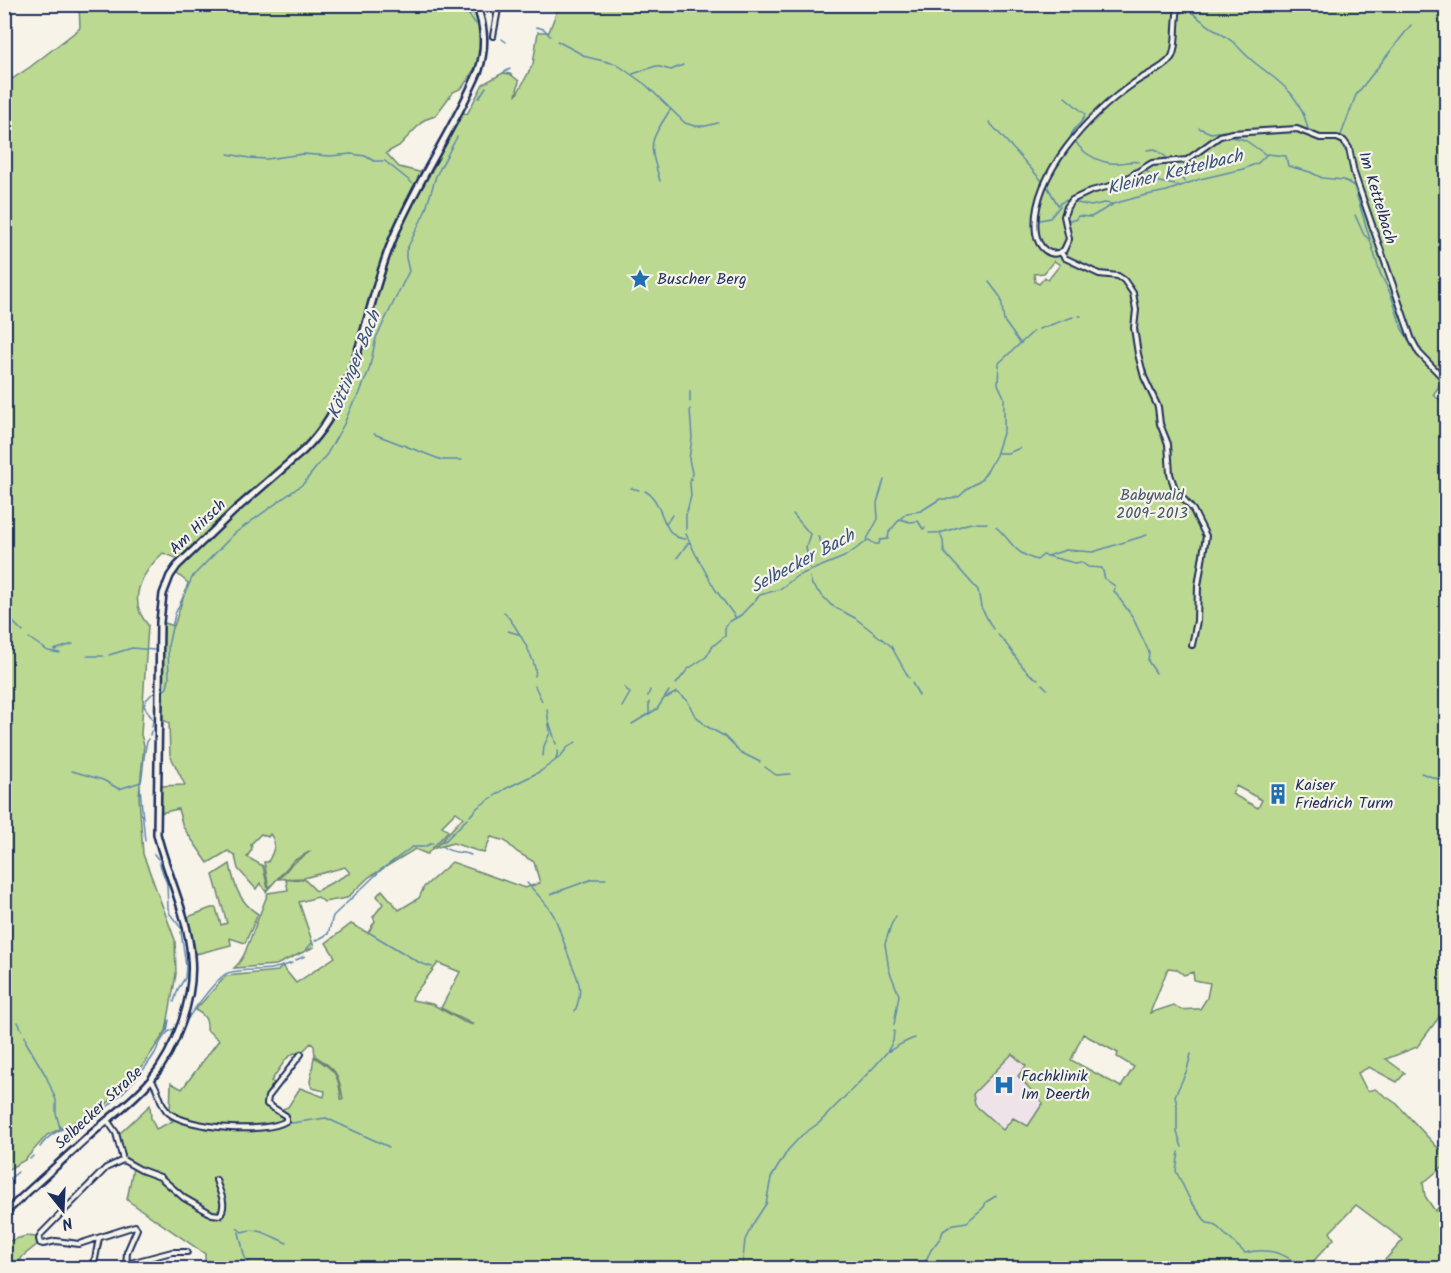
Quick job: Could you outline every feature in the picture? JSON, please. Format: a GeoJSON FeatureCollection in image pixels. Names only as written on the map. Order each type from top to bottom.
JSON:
{"type":"FeatureCollection","features":[{"type":"Feature","properties":{"kind":"main road","name":"Am Hirsch"},"geometry":{"type":"LineString","coordinates":[[159,651],[161,602],[165,586],[177,566],[234,511],[304,450],[325,425],[346,387],[392,240],[479,70],[484,34],[476,4]]}},
{"type":"Feature","properties":{"kind":"main road","name":"Selbecker Straße"},"geometry":{"type":"LineString","coordinates":[[4,1214],[151,1079],[166,1057],[183,1018],[190,990],[191,970],[187,928],[157,834],[159,651]]}},
{"type":"Feature","properties":{"kind":"street"},"geometry":{"type":"LineString","coordinates":[[494,36],[499,4]]}},
{"type":"Feature","properties":{"kind":"street"},"geometry":{"type":"LineString","coordinates":[[1179,4],[1175,21],[1174,55],[1165,66],[1135,82],[1084,126],[1071,141],[1043,187],[1035,221],[1039,246],[1047,252],[1061,253],[1065,258],[1099,274],[1118,276],[1124,280],[1133,293],[1136,310],[1134,328],[1139,360],[1158,407],[1160,424],[1168,444],[1170,474],[1179,495],[1198,519],[1206,536],[1198,586],[1197,621],[1192,645]]}},
{"type":"Feature","properties":{"kind":"street","name":"Im Kettelbach"},"geometry":{"type":"LineString","coordinates":[[1061,253],[1068,244],[1064,216],[1072,200],[1091,190],[1118,184],[1159,161],[1187,160],[1215,138],[1232,133],[1297,129],[1320,138],[1337,138],[1344,141],[1352,153],[1354,173],[1412,340],[1419,353],[1446,381]]}},
{"type":"Feature","properties":{"kind":"street"},"geometry":{"type":"LineString","coordinates":[[151,1079],[169,1114],[200,1125],[247,1128],[266,1126],[286,1121],[286,1116],[267,1104],[268,1097],[301,1054]]}},
{"type":"Feature","properties":{"kind":"street"},"geometry":{"type":"LineString","coordinates":[[107,1120],[116,1133],[123,1160],[160,1177],[184,1198],[212,1214],[220,1215],[224,1203],[216,1180]]}},
{"type":"Feature","properties":{"kind":"street"},"geometry":{"type":"LineString","coordinates":[[123,1160],[106,1168],[41,1234],[40,1243],[56,1241],[72,1245],[134,1226],[137,1227],[127,1252],[126,1266],[176,1251],[187,1252]]}},
{"type":"Feature","properties":{"kind":"street"},"geometry":{"type":"LineString","coordinates":[[89,1269],[95,1258],[99,1238]]}},
{"type":"Feature","properties":{"kind":"shaded area","name":"Fachklinik Im Deerth"},"geometry":{"type":"Polygon","coordinates":[[[1012,1054],[1026,1066],[1018,1076],[1043,1103],[1028,1127],[1003,1130],[974,1105],[973,1094],[1012,1054]]]}},
{"type":"Feature","properties":{"kind":"green space"},"geometry":{"type":"Polygon","coordinates":[[[79,5],[474,5],[482,34],[481,59],[462,88],[453,92],[435,116],[424,120],[399,146],[386,153],[399,167],[423,173],[391,237],[356,349],[336,400],[323,423],[285,465],[258,484],[179,559],[163,553],[149,569],[139,587],[138,606],[141,616],[148,625],[141,735],[144,745],[139,796],[143,854],[175,940],[176,974],[166,1031],[135,1077],[100,1110],[47,1135],[25,1160],[5,1171],[5,84],[79,29],[79,5]]]}},
{"type":"Feature","properties":{"kind":"green space","name":"Babywald 2009-2013"},"geometry":{"type":"Polygon","coordinates":[[[559,5],[1446,5],[1446,376],[1433,395],[1446,404],[1446,1008],[1417,1047],[1386,1059],[1405,1073],[1397,1082],[1369,1067],[1358,1073],[1367,1091],[1375,1089],[1397,1104],[1438,1148],[1446,1150],[1446,1164],[1423,1183],[1425,1196],[1435,1211],[1446,1200],[1446,1266],[1444,1268],[1394,1268],[1385,1260],[1403,1240],[1356,1205],[1330,1232],[1334,1239],[1307,1268],[212,1268],[205,1261],[205,1254],[127,1200],[133,1168],[125,1157],[118,1135],[150,1105],[151,1118],[156,1129],[173,1121],[170,1115],[192,1124],[220,1129],[243,1130],[277,1126],[285,1123],[287,1117],[280,1110],[288,1107],[300,1088],[324,1097],[325,1091],[312,1088],[310,1082],[314,1057],[335,1074],[341,1099],[343,1099],[340,1084],[335,1073],[328,1065],[315,1056],[314,1046],[311,1043],[300,1054],[294,1053],[286,1059],[271,1081],[274,1083],[266,1096],[265,1104],[285,1117],[282,1122],[254,1126],[200,1124],[170,1113],[171,1083],[182,1089],[219,1040],[207,1030],[205,1018],[195,1010],[226,976],[278,971],[282,966],[296,983],[335,957],[326,943],[351,924],[368,933],[375,921],[373,917],[383,904],[377,896],[382,890],[399,910],[419,898],[424,887],[452,862],[525,888],[540,883],[534,862],[517,852],[505,841],[491,837],[484,853],[453,843],[435,848],[463,817],[456,812],[442,826],[448,831],[427,854],[415,849],[369,877],[347,898],[324,902],[318,897],[299,902],[314,947],[276,965],[234,968],[244,955],[268,893],[288,890],[286,880],[304,879],[316,891],[350,873],[345,867],[304,878],[279,879],[291,865],[311,851],[293,861],[269,888],[264,862],[268,862],[272,855],[274,841],[270,834],[268,837],[261,834],[251,844],[252,849],[247,857],[263,866],[268,889],[266,892],[260,883],[256,889],[238,869],[235,856],[228,851],[208,863],[183,827],[178,809],[160,813],[159,786],[185,785],[170,755],[169,723],[161,719],[162,622],[174,626],[188,583],[175,572],[190,555],[322,435],[352,378],[395,240],[461,112],[467,114],[483,84],[503,73],[510,74],[519,81],[516,96],[533,64],[538,32],[549,32],[559,5]],[[1054,261],[1044,273],[1034,274],[1035,282],[1039,284],[1045,277],[1048,280],[1060,265],[1054,261]],[[1236,786],[1232,794],[1258,808],[1262,800],[1236,786]],[[438,963],[412,1000],[432,1004],[474,1025],[441,1008],[460,972],[438,963]],[[1168,968],[1150,1013],[1174,1005],[1183,1010],[1200,1009],[1207,998],[1210,983],[1194,980],[1193,972],[1184,975],[1176,969],[1168,968]],[[1083,1034],[1071,1060],[1121,1087],[1134,1067],[1117,1057],[1118,1053],[1083,1034]],[[1012,1054],[973,1094],[975,1105],[1003,1130],[1013,1118],[1028,1126],[1043,1103],[1018,1076],[1026,1066],[1012,1054]]]}},
{"type":"Feature","properties":{"kind":"green space"},"geometry":{"type":"Polygon","coordinates":[[[230,864],[238,892],[246,904],[258,914],[245,943],[230,938],[231,945],[196,954],[188,917],[216,908],[221,925],[227,923],[213,875],[230,864]]]}},
{"type":"Feature","properties":{"kind":"green space"},"geometry":{"type":"Polygon","coordinates":[[[26,1236],[37,1237],[38,1244],[23,1256],[15,1268],[5,1268],[4,1237],[9,1241],[26,1236]]]}},
{"type":"Feature","properties":{"kind":"waterway"},"geometry":{"type":"LineString","coordinates":[[460,4],[476,24]]}},
{"type":"Feature","properties":{"kind":"waterway"},"geometry":{"type":"LineString","coordinates":[[1185,5],[1202,21],[1233,42],[1288,90],[1300,106],[1308,129]]}},
{"type":"Feature","properties":{"kind":"waterway"},"geometry":{"type":"LineString","coordinates":[[1341,135],[1356,95],[1411,25]]}},
{"type":"Feature","properties":{"kind":"waterway"},"geometry":{"type":"LineString","coordinates":[[536,27],[544,29],[550,36]]}},
{"type":"Feature","properties":{"kind":"waterway"},"geometry":{"type":"LineString","coordinates":[[502,39],[506,42]]}},
{"type":"Feature","properties":{"kind":"waterway"},"geometry":{"type":"LineString","coordinates":[[557,41],[587,57],[616,64],[646,85],[685,123],[695,126],[718,123]]}},
{"type":"Feature","properties":{"kind":"waterway"},"geometry":{"type":"LineString","coordinates":[[633,74],[656,66],[671,70],[683,65]]}},
{"type":"Feature","properties":{"kind":"waterway","name":"Köttinger Bach"},"geometry":{"type":"LineString","coordinates":[[503,73],[510,69]]}},
{"type":"Feature","properties":{"kind":"waterway","name":"Köttinger Bach"},"geometry":{"type":"LineString","coordinates":[[479,98],[486,87]]}},
{"type":"Feature","properties":{"kind":"waterway"},"geometry":{"type":"LineString","coordinates":[[1065,97],[1085,114],[1071,136]]}},
{"type":"Feature","properties":{"kind":"waterway"},"geometry":{"type":"LineString","coordinates":[[660,181],[653,144],[670,110]]}},
{"type":"Feature","properties":{"kind":"waterway","name":"Kleiner Kettelbach"},"geometry":{"type":"LineString","coordinates":[[989,122],[1043,182]]}},
{"type":"Feature","properties":{"kind":"waterway"},"geometry":{"type":"LineString","coordinates":[[1199,128],[1211,133],[1224,131]]}},
{"type":"Feature","properties":{"kind":"waterway","name":"Köttinger Bach"},"geometry":{"type":"LineString","coordinates":[[163,691],[167,688],[169,678],[168,646],[175,614],[193,576],[235,533],[303,484],[327,454],[344,424],[369,370],[376,338],[409,271],[406,251],[425,212],[436,176],[457,137]]}},
{"type":"Feature","properties":{"kind":"waterway"},"geometry":{"type":"LineString","coordinates":[[1232,137],[1245,140],[1265,154]]}},
{"type":"Feature","properties":{"kind":"waterway"},"geometry":{"type":"LineString","coordinates":[[1076,142],[1089,155],[1101,161],[1139,162]]}},
{"type":"Feature","properties":{"kind":"waterway"},"geometry":{"type":"LineString","coordinates":[[1340,142],[1348,155]]}},
{"type":"Feature","properties":{"kind":"waterway"},"geometry":{"type":"LineString","coordinates":[[1147,150],[1155,149],[1166,157]]}},
{"type":"Feature","properties":{"kind":"waterway"},"geometry":{"type":"LineString","coordinates":[[228,154],[267,159],[303,154],[365,156],[374,161],[385,161],[412,183]]}},
{"type":"Feature","properties":{"kind":"waterway","name":"Kleiner Kettelbach"},"geometry":{"type":"LineString","coordinates":[[1073,202],[1091,206],[1104,203],[1113,204],[1243,169],[1258,163],[1267,154],[1286,156],[1288,166],[1322,178],[1344,180],[1354,186],[1380,273],[1391,295],[1402,329],[1409,340]]}},
{"type":"Feature","properties":{"kind":"waterway"},"geometry":{"type":"LineString","coordinates":[[1350,162],[1354,185]]}},
{"type":"Feature","properties":{"kind":"waterway"},"geometry":{"type":"LineString","coordinates":[[1171,166],[1186,183]]}},
{"type":"Feature","properties":{"kind":"waterway"},"geometry":{"type":"LineString","coordinates":[[1145,170],[1159,182],[1181,186]]}},
{"type":"Feature","properties":{"kind":"waterway","name":"Kleiner Kettelbach"},"geometry":{"type":"LineString","coordinates":[[1047,186],[1058,205],[1067,201]]}},
{"type":"Feature","properties":{"kind":"waterway"},"geometry":{"type":"LineString","coordinates":[[1068,220],[1075,220],[1078,216],[1091,217],[1112,205]]}},
{"type":"Feature","properties":{"kind":"waterway"},"geometry":{"type":"LineString","coordinates":[[1040,220],[1050,218],[1060,206]]}},
{"type":"Feature","properties":{"kind":"waterway"},"geometry":{"type":"LineString","coordinates":[[1355,215],[1364,235],[1369,239]]}},
{"type":"Feature","properties":{"kind":"waterway"},"geometry":{"type":"LineString","coordinates":[[989,282],[1001,298],[1004,321],[1020,343]]}},
{"type":"Feature","properties":{"kind":"waterway"},"geometry":{"type":"LineString","coordinates":[[1039,329],[1073,317]]}},
{"type":"Feature","properties":{"kind":"waterway"},"geometry":{"type":"LineString","coordinates":[[901,518],[907,513],[921,511],[940,499],[960,496],[980,481],[988,470],[996,455],[1004,430],[1004,397],[998,384],[999,363],[1034,331]]}},
{"type":"Feature","properties":{"kind":"waterway","name":"Kleiner Kettelbach"},"geometry":{"type":"LineString","coordinates":[[1439,371],[1446,378]]}},
{"type":"Feature","properties":{"kind":"waterway"},"geometry":{"type":"LineString","coordinates":[[690,391],[690,402]]}},
{"type":"Feature","properties":{"kind":"waterway"},"geometry":{"type":"LineString","coordinates":[[686,530],[692,473],[689,459],[692,438],[690,409]]}},
{"type":"Feature","properties":{"kind":"waterway"},"geometry":{"type":"LineString","coordinates":[[374,434],[442,460],[462,460]]}},
{"type":"Feature","properties":{"kind":"waterway"},"geometry":{"type":"LineString","coordinates":[[998,453],[1008,453],[1020,448]]}},
{"type":"Feature","properties":{"kind":"waterway"},"geometry":{"type":"LineString","coordinates":[[866,541],[878,519],[877,503],[884,480]]}},
{"type":"Feature","properties":{"kind":"waterway"},"geometry":{"type":"LineString","coordinates":[[631,488],[639,490]]}},
{"type":"Feature","properties":{"kind":"waterway"},"geometry":{"type":"LineString","coordinates":[[645,491],[656,503],[671,533],[686,539]]}},
{"type":"Feature","properties":{"kind":"waterway"},"geometry":{"type":"LineString","coordinates":[[793,514],[810,534],[806,547],[810,569]]}},
{"type":"Feature","properties":{"kind":"waterway"},"geometry":{"type":"LineString","coordinates":[[666,524],[672,515]]}},
{"type":"Feature","properties":{"kind":"waterway","name":"Selbecker Bach"},"geometry":{"type":"LineString","coordinates":[[676,684],[688,669],[706,657],[713,646],[725,636],[725,628],[729,622],[741,615],[760,595],[780,589],[797,576],[844,557],[869,540],[879,544],[880,540],[888,539],[889,532],[900,519],[910,522],[918,521],[923,529],[925,528]]}},
{"type":"Feature","properties":{"kind":"waterway","name":"Selbecker Bach"},"geometry":{"type":"LineString","coordinates":[[929,533],[943,532],[969,523],[987,523]]}},
{"type":"Feature","properties":{"kind":"waterway","name":"Selbecker Bach"},"geometry":{"type":"LineString","coordinates":[[996,527],[1018,550],[1029,557],[1037,560],[1043,555],[1075,563],[1081,562],[1088,567],[1102,568],[1105,579],[1115,586],[1114,591],[1132,616],[1149,652],[1148,661],[1156,673]]}},
{"type":"Feature","properties":{"kind":"waterway"},"geometry":{"type":"LineString","coordinates":[[940,533],[944,552],[978,590],[981,607],[993,629]]}},
{"type":"Feature","properties":{"kind":"waterway"},"geometry":{"type":"LineString","coordinates":[[686,534],[715,589],[736,618]]}},
{"type":"Feature","properties":{"kind":"waterway"},"geometry":{"type":"LineString","coordinates":[[1047,556],[1066,550],[1093,552],[1147,535]]}},
{"type":"Feature","properties":{"kind":"waterway"},"geometry":{"type":"LineString","coordinates":[[818,536],[821,546]]}},
{"type":"Feature","properties":{"kind":"waterway"},"geometry":{"type":"LineString","coordinates":[[677,558],[690,543]]}},
{"type":"Feature","properties":{"kind":"waterway"},"geometry":{"type":"LineString","coordinates":[[810,577],[812,585],[831,605],[855,618],[891,646],[909,678]]}},
{"type":"Feature","properties":{"kind":"waterway"},"geometry":{"type":"LineString","coordinates":[[504,612],[530,653],[535,676]]}},
{"type":"Feature","properties":{"kind":"waterway"},"geometry":{"type":"LineString","coordinates":[[4,613],[23,632]]}},
{"type":"Feature","properties":{"kind":"waterway"},"geometry":{"type":"LineString","coordinates":[[508,631],[518,634]]}},
{"type":"Feature","properties":{"kind":"waterway"},"geometry":{"type":"LineString","coordinates":[[998,635],[1026,671],[1038,679]]}},
{"type":"Feature","properties":{"kind":"waterway"},"geometry":{"type":"LineString","coordinates":[[29,638],[48,651],[60,653]]}},
{"type":"Feature","properties":{"kind":"waterway"},"geometry":{"type":"LineString","coordinates":[[54,650],[73,644]]}},
{"type":"Feature","properties":{"kind":"waterway"},"geometry":{"type":"LineString","coordinates":[[109,655],[132,648],[154,650]]}},
{"type":"Feature","properties":{"kind":"waterway"},"geometry":{"type":"LineString","coordinates":[[87,656],[103,656]]}},
{"type":"Feature","properties":{"kind":"waterway"},"geometry":{"type":"LineString","coordinates":[[912,683],[919,695]]}},
{"type":"Feature","properties":{"kind":"waterway"},"geometry":{"type":"LineString","coordinates":[[1042,684],[1047,689]]}},
{"type":"Feature","properties":{"kind":"waterway"},"geometry":{"type":"LineString","coordinates":[[535,686],[542,701]]}},
{"type":"Feature","properties":{"kind":"waterway"},"geometry":{"type":"LineString","coordinates":[[622,707],[630,693],[624,687]]}},
{"type":"Feature","properties":{"kind":"waterway"},"geometry":{"type":"LineString","coordinates":[[648,696],[650,690]]}},
{"type":"Feature","properties":{"kind":"waterway","name":"Selbecker Bach"},"geometry":{"type":"LineString","coordinates":[[632,724],[657,709],[669,691]]}},
{"type":"Feature","properties":{"kind":"waterway"},"geometry":{"type":"LineString","coordinates":[[666,698],[677,692],[687,700],[694,714],[706,726],[724,736],[740,752],[760,762]]}},
{"type":"Feature","properties":{"kind":"waterway","name":"Köttinger Bach"},"geometry":{"type":"LineString","coordinates":[[152,694],[144,706],[153,720],[152,727]]}},
{"type":"Feature","properties":{"kind":"waterway"},"geometry":{"type":"LineString","coordinates":[[649,702],[649,712]]}},
{"type":"Feature","properties":{"kind":"waterway"},"geometry":{"type":"LineString","coordinates":[[543,756],[544,746],[550,733],[547,709]]}},
{"type":"Feature","properties":{"kind":"waterway"},"geometry":{"type":"LineString","coordinates":[[549,721],[556,744]]}},
{"type":"Feature","properties":{"kind":"waterway","name":"Köttinger Bach"},"geometry":{"type":"LineString","coordinates":[[150,735],[151,731]]}},
{"type":"Feature","properties":{"kind":"waterway","name":"Köttinger Bach"},"geometry":{"type":"LineString","coordinates":[[141,782],[148,739]]}},
{"type":"Feature","properties":{"kind":"waterway","name":"Selbecker Bach"},"geometry":{"type":"LineString","coordinates":[[470,816],[478,807],[505,789],[541,771],[576,742]]}},
{"type":"Feature","properties":{"kind":"waterway","name":"Selbecker Bach"},"geometry":{"type":"LineString","coordinates":[[556,759],[558,751]]}},
{"type":"Feature","properties":{"kind":"waterway"},"geometry":{"type":"LineString","coordinates":[[765,767],[776,775],[790,774]]}},
{"type":"Feature","properties":{"kind":"waterway"},"geometry":{"type":"LineString","coordinates":[[72,771],[103,780],[119,789],[141,782]]}},
{"type":"Feature","properties":{"kind":"waterway"},"geometry":{"type":"LineString","coordinates":[[1421,773],[1446,782]]}},
{"type":"Feature","properties":{"kind":"waterway","name":"Köttinger Bach"},"geometry":{"type":"LineString","coordinates":[[140,787],[145,841]]}},
{"type":"Feature","properties":{"kind":"waterway","name":"Selbecker Bach"},"geometry":{"type":"LineString","coordinates":[[440,843],[467,819]]}},
{"type":"Feature","properties":{"kind":"waterway","name":"Selbecker Bach"},"geometry":{"type":"LineString","coordinates":[[315,941],[328,934],[333,916],[382,869],[412,847],[423,847],[433,843]]}},
{"type":"Feature","properties":{"kind":"waterway"},"geometry":{"type":"LineString","coordinates":[[443,847],[450,851],[471,855]]}},
{"type":"Feature","properties":{"kind":"waterway","name":"Köttinger Bach"},"geometry":{"type":"LineString","coordinates":[[154,854],[158,859]]}},
{"type":"Feature","properties":{"kind":"waterway","name":"Köttinger Bach"},"geometry":{"type":"LineString","coordinates":[[159,862],[167,884],[168,908],[181,928]]}},
{"type":"Feature","properties":{"kind":"waterway"},"geometry":{"type":"LineString","coordinates":[[551,894],[593,879],[606,879]]}},
{"type":"Feature","properties":{"kind":"waterway"},"geometry":{"type":"LineString","coordinates":[[527,883],[549,907],[558,926],[579,983],[580,989],[575,1011]]}},
{"type":"Feature","properties":{"kind":"waterway"},"geometry":{"type":"LineString","coordinates":[[894,1025],[899,995],[889,970],[885,944],[896,916]]}},
{"type":"Feature","properties":{"kind":"waterway","name":"Köttinger Bach"},"geometry":{"type":"LineString","coordinates":[[174,1002],[185,978],[186,966],[181,932]]}},
{"type":"Feature","properties":{"kind":"waterway"},"geometry":{"type":"LineString","coordinates":[[370,933],[420,963],[432,967]]}},
{"type":"Feature","properties":{"kind":"waterway","name":"Selbecker Bach"},"geometry":{"type":"LineString","coordinates":[[305,951],[312,943]]}},
{"type":"Feature","properties":{"kind":"waterway","name":"Selbecker Bach"},"geometry":{"type":"LineString","coordinates":[[296,960],[305,956]]}},
{"type":"Feature","properties":{"kind":"waterway","name":"Selbecker Bach"},"geometry":{"type":"LineString","coordinates":[[184,1026],[211,988],[228,973],[275,968],[292,963]]}},
{"type":"Feature","properties":{"kind":"waterway","name":"Köttinger Bach"},"geometry":{"type":"LineString","coordinates":[[167,1031],[169,1020]]}},
{"type":"Feature","properties":{"kind":"waterway"},"geometry":{"type":"LineString","coordinates":[[18,1022],[22,1030]]}},
{"type":"Feature","properties":{"kind":"waterway","name":"Selbecker Bach"},"geometry":{"type":"LineString","coordinates":[[40,1147],[46,1139],[62,1129],[98,1114],[106,1108],[139,1075],[165,1035],[174,1029]]}},
{"type":"Feature","properties":{"kind":"waterway"},"geometry":{"type":"LineString","coordinates":[[742,1268],[745,1240],[766,1204],[771,1178],[788,1150],[802,1135],[819,1123],[875,1066],[893,1041],[894,1031]]}},
{"type":"Feature","properties":{"kind":"waterway"},"geometry":{"type":"LineString","coordinates":[[25,1036],[56,1100],[56,1113],[60,1128]]}},
{"type":"Feature","properties":{"kind":"waterway"},"geometry":{"type":"LineString","coordinates":[[887,1052],[915,1038]]}},
{"type":"Feature","properties":{"kind":"waterway"},"geometry":{"type":"LineString","coordinates":[[1182,1147],[1177,1132],[1175,1096],[1187,1070],[1191,1054]]}},
{"type":"Feature","properties":{"kind":"waterway"},"geometry":{"type":"LineString","coordinates":[[285,1124],[326,1118],[389,1147]]}},
{"type":"Feature","properties":{"kind":"waterway"},"geometry":{"type":"LineString","coordinates":[[1179,1152],[1176,1171],[1190,1200],[1207,1223],[1214,1224],[1245,1253],[1253,1251],[1276,1253],[1289,1258],[1302,1268]]}},
{"type":"Feature","properties":{"kind":"waterway","name":"Selbecker Bach"},"geometry":{"type":"LineString","coordinates":[[30,1159],[33,1156]]}},
{"type":"Feature","properties":{"kind":"waterway","name":"Selbecker Bach"},"geometry":{"type":"LineString","coordinates":[[7,1181],[18,1172]]}},
{"type":"Feature","properties":{"kind":"waterway"},"geometry":{"type":"LineString","coordinates":[[922,1268],[943,1231],[954,1224],[967,1222],[984,1207],[986,1202],[996,1196]]}},
{"type":"Feature","properties":{"kind":"waterway"},"geometry":{"type":"LineString","coordinates":[[237,1228],[242,1232],[259,1231],[287,1243]]}},
{"type":"Feature","properties":{"kind":"waterway"},"geometry":{"type":"LineString","coordinates":[[239,1232],[244,1255],[250,1268]]}},
{"type":"Feature","properties":{"kind":"place","name":"Buscher Berg"},"geometry":{"type":"Point","coordinates":[640,279]}},
{"type":"Feature","properties":{"kind":"place","name":"Kaiser Friedrich Turm"},"geometry":{"type":"Point","coordinates":[1278,794]}},
{"type":"Feature","properties":{"kind":"place","name":"Fachklinik Im Deerth"},"geometry":{"type":"Point","coordinates":[1004,1085]}}]}
